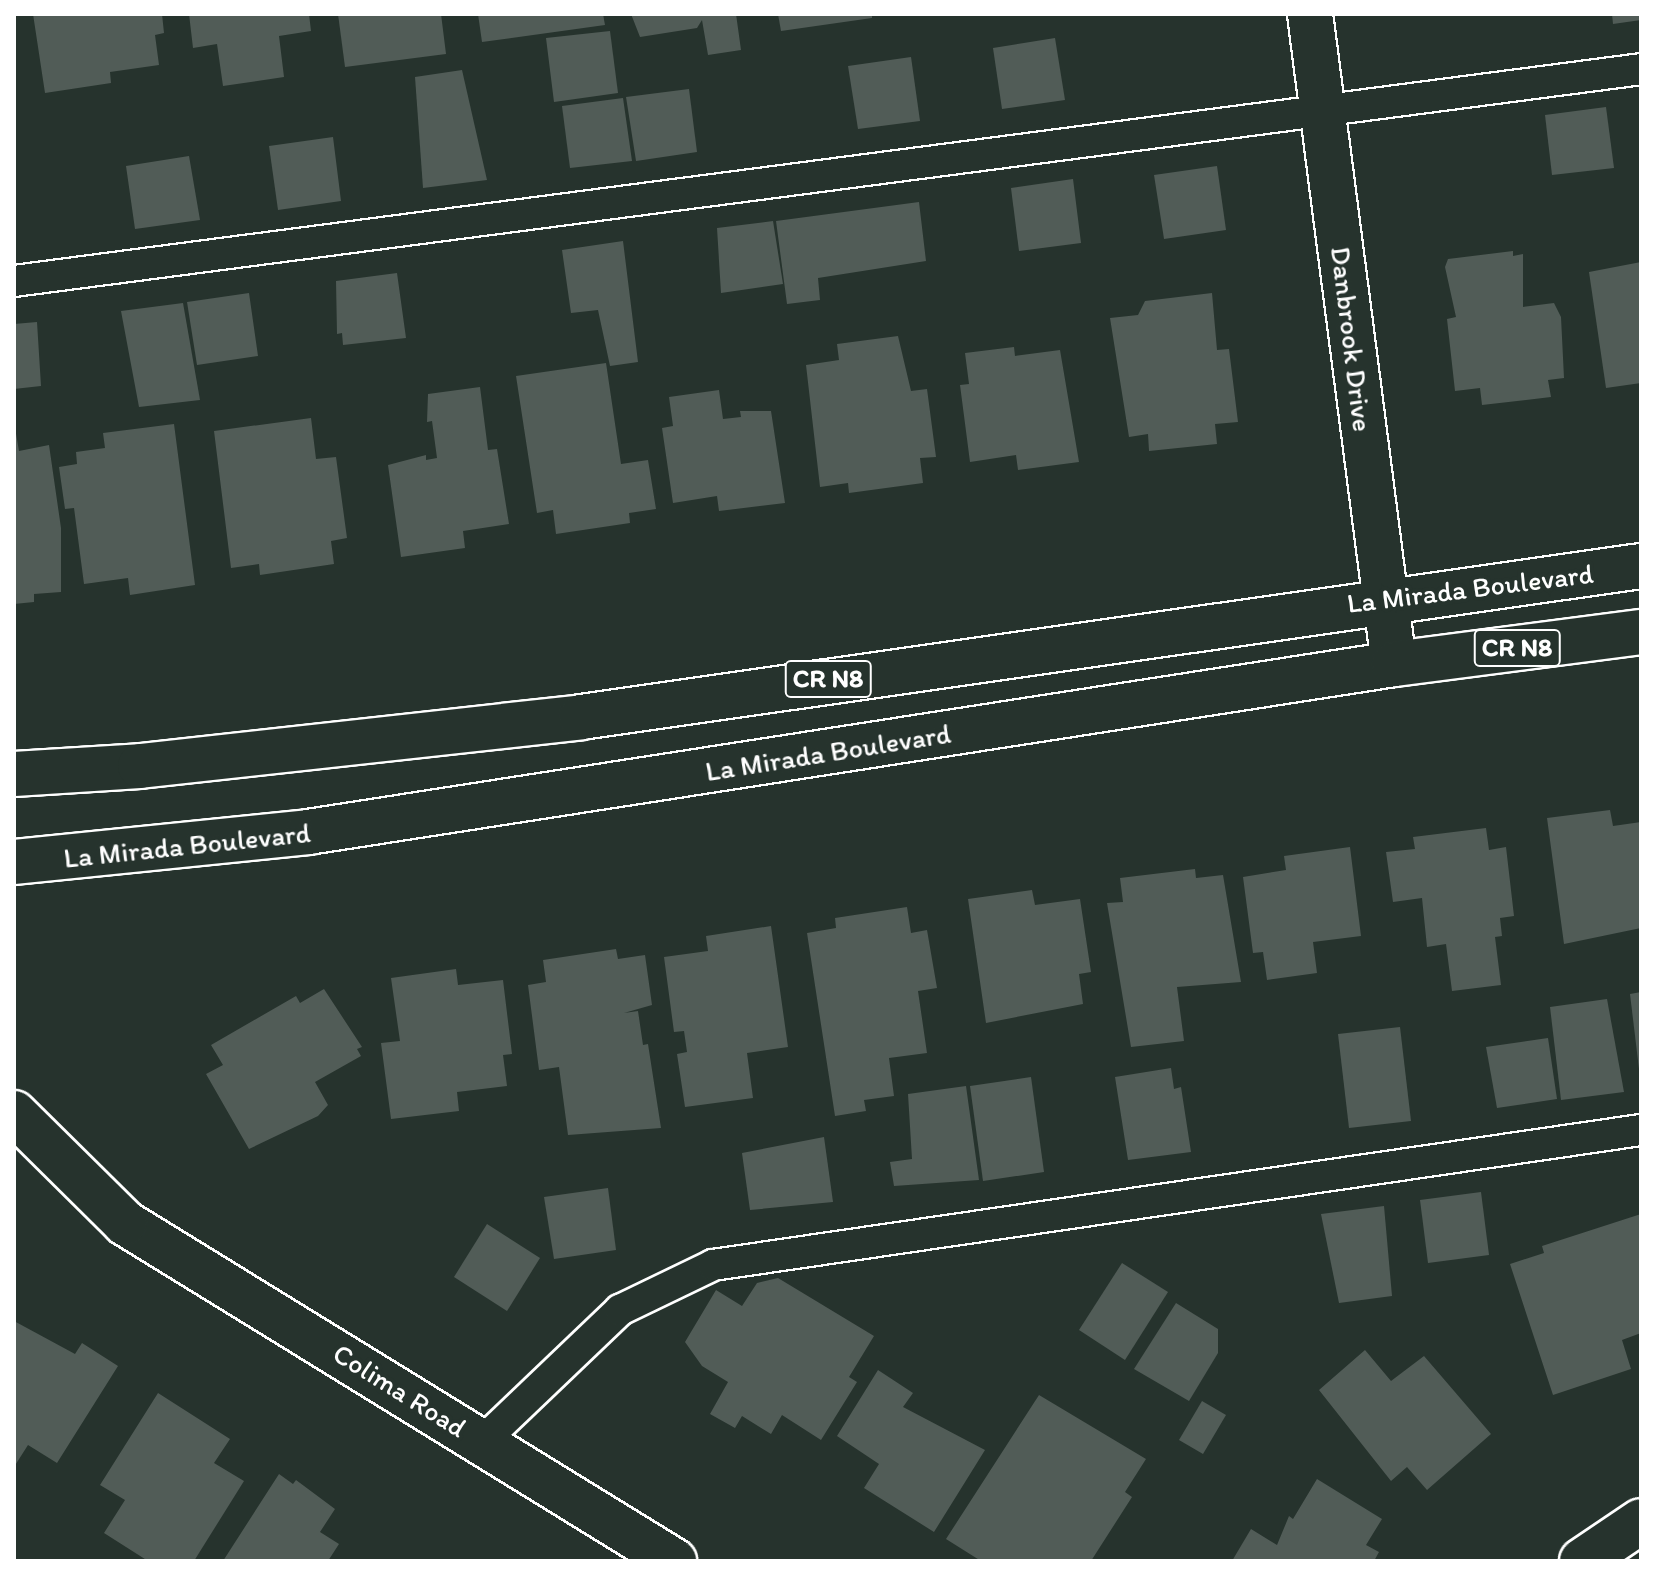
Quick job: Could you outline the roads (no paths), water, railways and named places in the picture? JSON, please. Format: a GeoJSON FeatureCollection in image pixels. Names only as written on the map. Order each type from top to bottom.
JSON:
{"type":"FeatureCollection","features":[{"type":"Feature","properties":{"kind":"main road","name":"Danbrook Drive"},"geometry":{"type":"LineString","coordinates":[[1310,14],[1394,664]]}},
{"type":"Feature","properties":{"kind":"main road","name":"La Mirada Boulevard"},"geometry":{"type":"LineString","coordinates":[[14,774],[140,766],[581,717],[1385,598],[1641,566]]}},
{"type":"Feature","properties":{"kind":"main road","name":"La Mirada Boulevard"},"geometry":{"type":"LineString","coordinates":[[14,862],[308,832],[1394,664],[1641,632]]}},
{"type":"Feature","properties":{"kind":"main road"},"geometry":{"type":"LineString","coordinates":[[14,1113],[125,1223]]}},
{"type":"Feature","properties":{"kind":"main road"},"geometry":{"type":"LineString","coordinates":[[14,1157],[125,1223]]}},
{"type":"Feature","properties":{"kind":"main road","name":"Colima Road"},"geometry":{"type":"LineString","coordinates":[[125,1223],[674,1561]]}},
{"type":"Feature","properties":{"kind":"main road"},"geometry":{"type":"LineString","coordinates":[[1582,1561],[1641,1521]]}},
{"type":"Feature","properties":{"kind":"lane"},"geometry":{"type":"LineString","coordinates":[[14,281],[1323,115],[1641,69]]}},
{"type":"Feature","properties":{"kind":"lane"},"geometry":{"type":"LineString","coordinates":[[483,1441],[620,1310],[713,1265],[1641,1130]]}}]}
